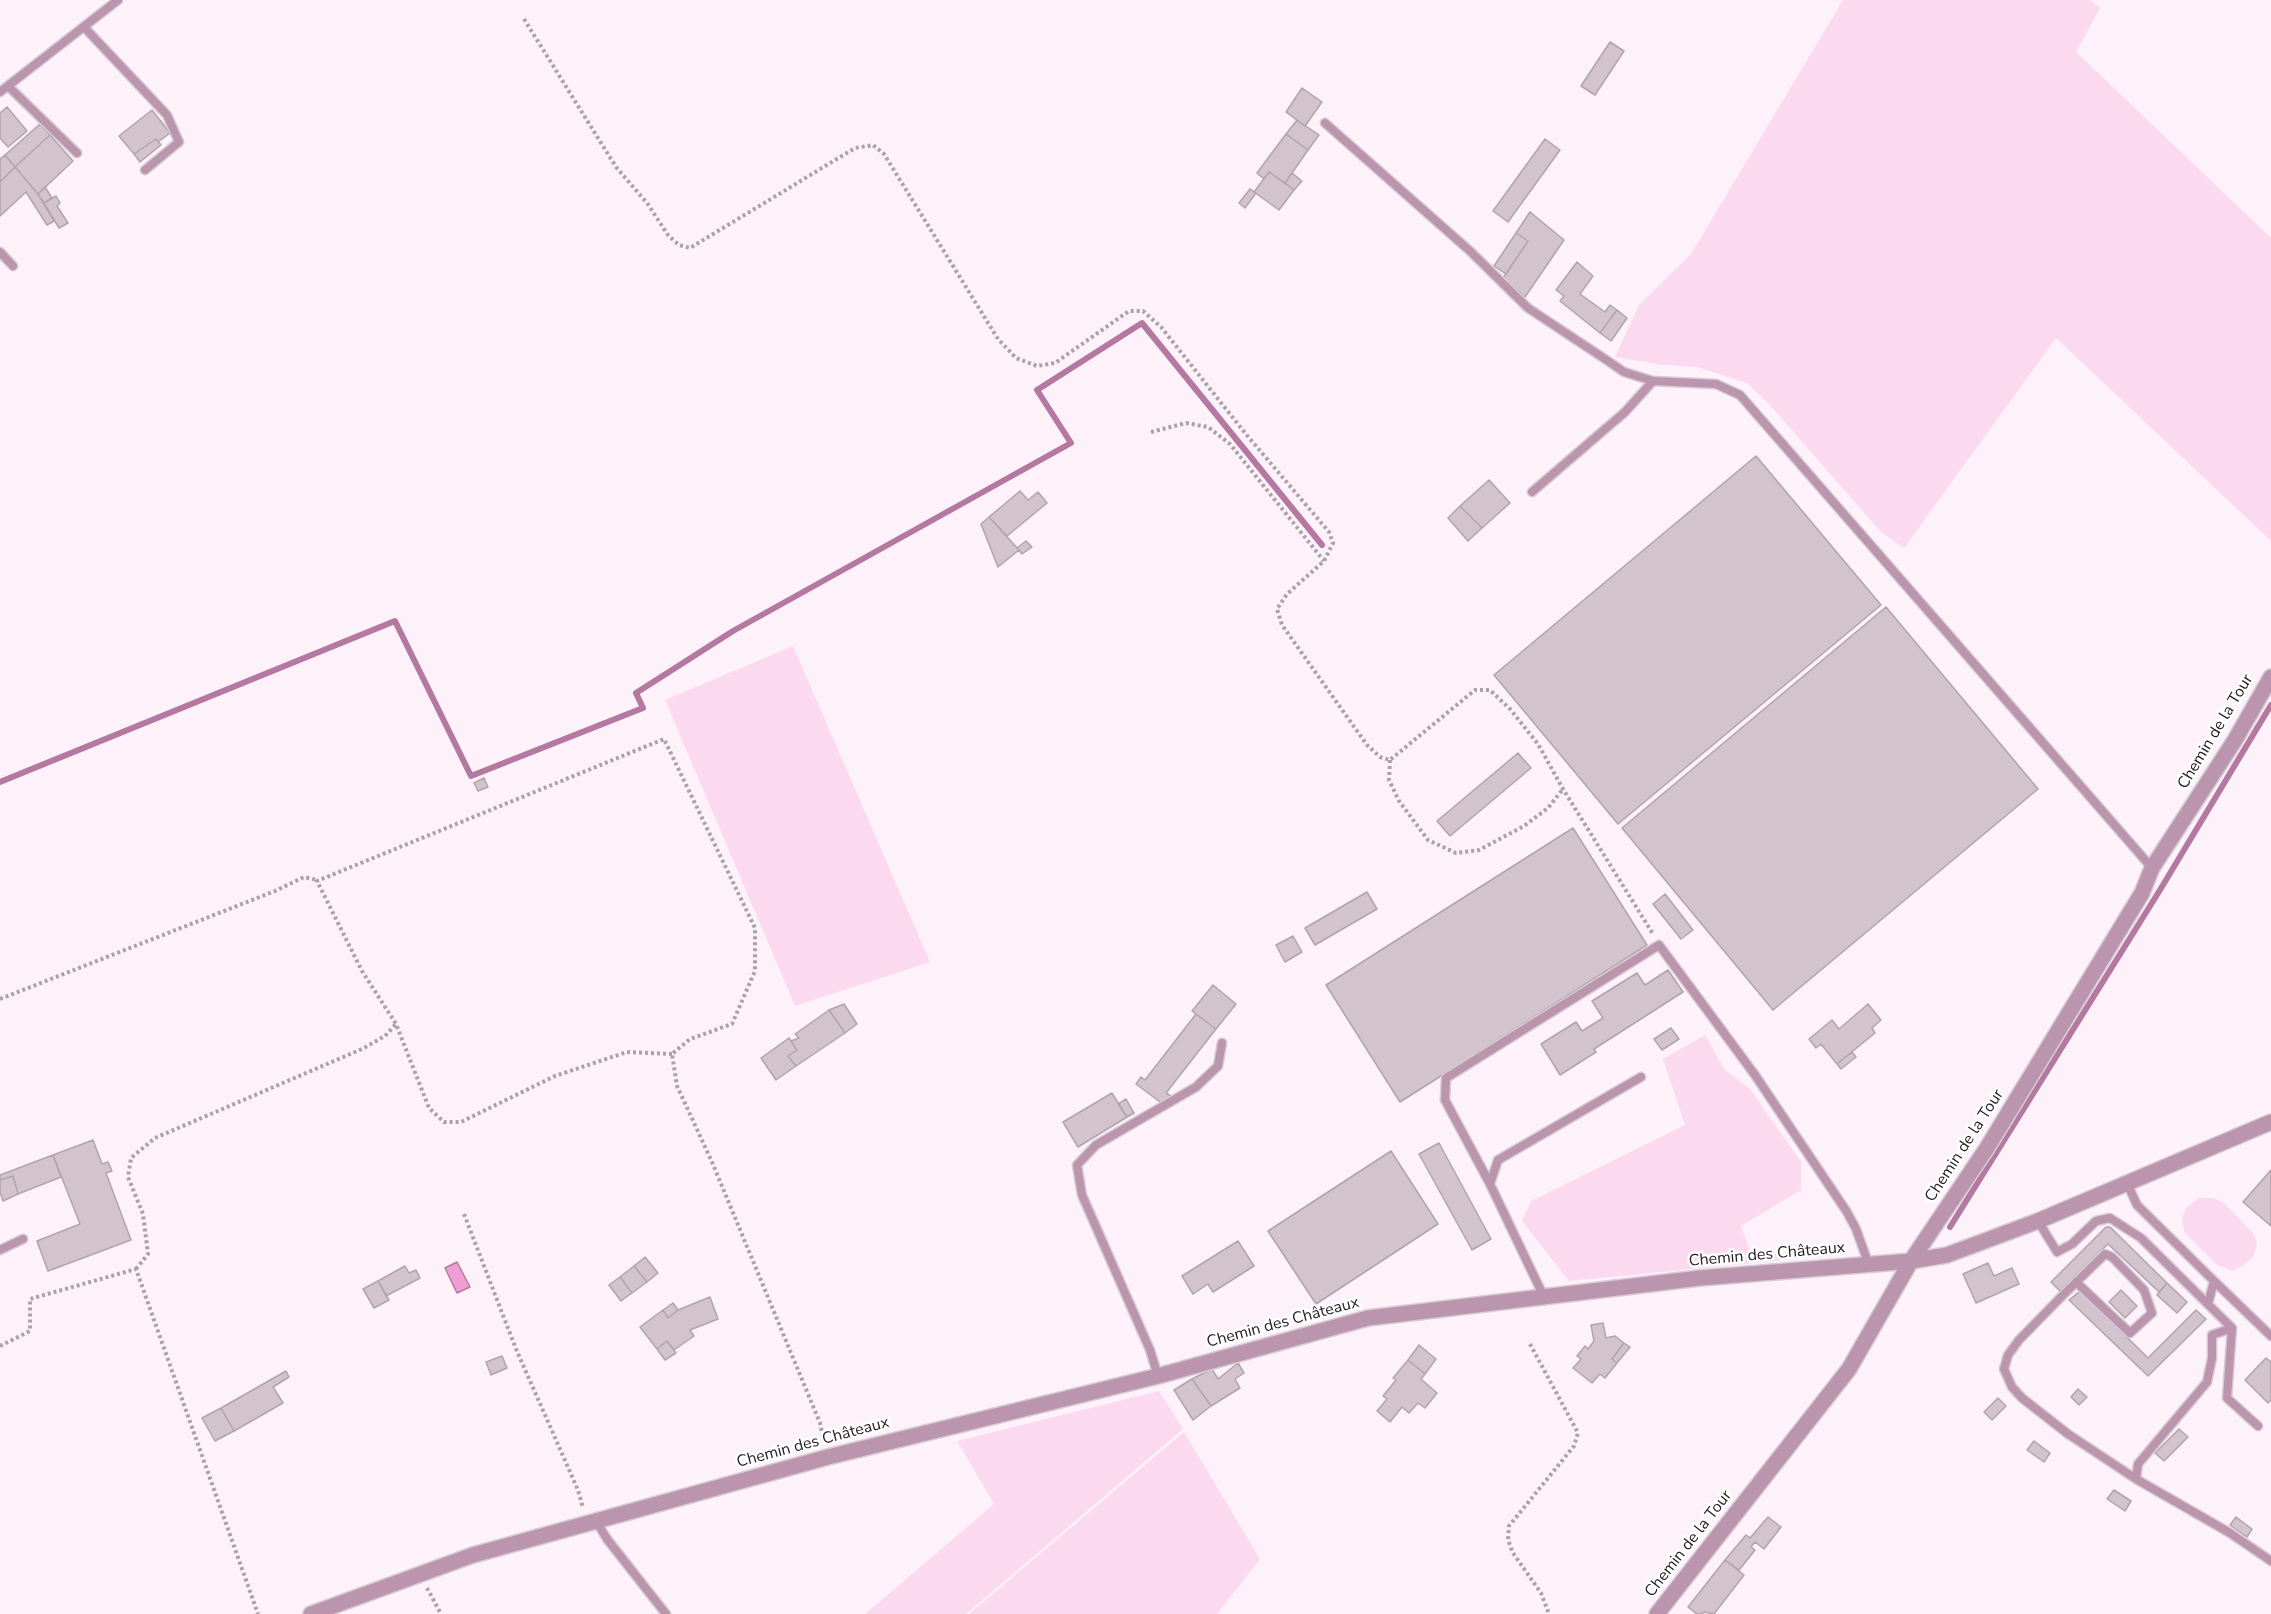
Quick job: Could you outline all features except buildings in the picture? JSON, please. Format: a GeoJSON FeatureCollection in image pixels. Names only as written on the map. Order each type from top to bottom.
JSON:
{"type":"FeatureCollection","features":[{"type":"Feature","properties":{"kind":"street","name":"Chemin de la Tour"},"geometry":{"type":"LineString","coordinates":[[1657,1614],[1849,1369],[1911,1261],[1987,1148],[2142,893],[2152,868],[2235,740],[2271,677]]}},
{"type":"Feature","properties":{"kind":"street","name":"Chemin des Châteaux"},"geometry":{"type":"LineString","coordinates":[[311,1614],[473,1555],[828,1457],[1158,1376],[1368,1318],[1700,1278],[1911,1261],[1947,1255],[2038,1221],[2271,1122]]}},
{"type":"Feature","properties":{"kind":"lane"},"geometry":{"type":"LineString","coordinates":[[0,92],[118,0]]}},
{"type":"Feature","properties":{"kind":"lane"},"geometry":{"type":"LineString","coordinates":[[84,27],[168,115],[179,142],[145,170]]}},
{"type":"Feature","properties":{"kind":"lane"},"geometry":{"type":"LineString","coordinates":[[8,86],[77,153]]}},
{"type":"Feature","properties":{"kind":"lane"},"geometry":{"type":"LineString","coordinates":[[1325,123],[1470,251],[1528,308],[1624,372],[1653,381],[1716,384],[1740,395],[2152,868]]}},
{"type":"Feature","properties":{"kind":"lane"},"geometry":{"type":"LineString","coordinates":[[0,252],[13,266]]}},
{"type":"Feature","properties":{"kind":"lane"},"geometry":{"type":"LineString","coordinates":[[1532,492],[1624,412],[1653,381]]}},
{"type":"Feature","properties":{"kind":"lane"},"geometry":{"type":"LineString","coordinates":[[1544,1297],[1490,1185],[1444,1100],[1446,1078],[1659,945],[1755,1075],[1846,1212],[1856,1229],[1869,1264]]}},
{"type":"Feature","properties":{"kind":"lane"},"geometry":{"type":"LineString","coordinates":[[1158,1376],[1150,1350],[1082,1195],[1077,1166],[1096,1145],[1196,1087],[1218,1066],[1222,1044]]}},
{"type":"Feature","properties":{"kind":"lane"},"geometry":{"type":"LineString","coordinates":[[1490,1185],[1498,1160],[1641,1077]]}},
{"type":"Feature","properties":{"kind":"lane"},"geometry":{"type":"LineString","coordinates":[[2127,1183],[2137,1205],[2271,1336]]}},
{"type":"Feature","properties":{"kind":"lane"},"geometry":{"type":"LineString","coordinates":[[2038,1221],[2057,1252],[2072,1244],[2096,1221],[2110,1218],[2141,1238],[2232,1328],[2227,1398],[2258,1426]]}},
{"type":"Feature","properties":{"kind":"lane"},"geometry":{"type":"LineString","coordinates":[[0,1250],[22,1239]]}},
{"type":"Feature","properties":{"kind":"lane"},"geometry":{"type":"LineString","coordinates":[[2076,1282],[2130,1333],[2152,1313],[2144,1290],[2112,1257],[2104,1254],[2076,1282],[2019,1340],[2008,1354],[2004,1369],[2012,1387],[2022,1398],[2068,1434],[2136,1479],[2230,1533],[2271,1561]]}},
{"type":"Feature","properties":{"kind":"lane"},"geometry":{"type":"LineString","coordinates":[[2208,1304],[2214,1281]]}},
{"type":"Feature","properties":{"kind":"lane"},"geometry":{"type":"LineString","coordinates":[[2136,1479],[2138,1464],[2206,1383],[2212,1358],[2212,1335],[2232,1328]]}},
{"type":"Feature","properties":{"kind":"lane"},"geometry":{"type":"LineString","coordinates":[[592,1522],[666,1614]]}},
{"type":"Feature","properties":{"kind":"path"},"geometry":{"type":"LineString","coordinates":[[524,19],[616,167],[647,203],[668,235],[679,245],[690,248],[855,148],[873,145],[884,154],[998,339],[1016,358],[1036,366],[1055,363],[1129,310],[1143,311],[1161,327],[1245,433],[1329,532],[1333,543],[1324,561],[1287,594],[1277,609],[1282,625],[1367,745],[1380,757],[1390,760]]}},
{"type":"Feature","properties":{"kind":"path"},"geometry":{"type":"LineString","coordinates":[[1150,432],[1186,423],[1208,427],[1230,444],[1324,561]]}},
{"type":"Feature","properties":{"kind":"path"},"geometry":{"type":"LineString","coordinates":[[1563,789],[1548,808],[1524,826],[1479,850],[1456,853],[1428,840],[1399,801],[1389,780],[1390,760],[1475,690],[1490,690],[1510,709],[1538,744],[1659,945]]}},
{"type":"Feature","properties":{"kind":"path"},"geometry":{"type":"LineString","coordinates":[[0,999],[275,891],[304,877],[317,880],[664,739],[755,928],[755,971],[732,1024],[690,1039],[672,1054],[627,1052],[555,1076],[461,1122],[444,1122],[429,1108],[396,1024],[362,971],[317,880]]}},
{"type":"Feature","properties":{"kind":"path"},"geometry":{"type":"LineString","coordinates":[[0,1346],[30,1331],[30,1299],[136,1269],[148,1254],[143,1214],[128,1177],[131,1158],[155,1138],[362,1049],[385,1036],[396,1024]]}},
{"type":"Feature","properties":{"kind":"path"},"geometry":{"type":"LineString","coordinates":[[672,1054],[676,1086],[712,1162],[820,1423],[828,1457]]}},
{"type":"Feature","properties":{"kind":"path"},"geometry":{"type":"LineString","coordinates":[[464,1214],[516,1349],[592,1522]]}},
{"type":"Feature","properties":{"kind":"path"},"geometry":{"type":"LineString","coordinates":[[136,1269],[258,1614]]}},
{"type":"Feature","properties":{"kind":"path"},"geometry":{"type":"LineString","coordinates":[[1530,1344],[1578,1433],[1574,1446],[1509,1526],[1508,1540],[1513,1553],[1541,1593],[1550,1614]]}},
{"type":"Feature","properties":{"kind":"path"},"geometry":{"type":"LineString","coordinates":[[419,1574],[441,1614]]}},
{"type":"Feature","properties":{"kind":"shaded area"},"geometry":{"type":"Polygon","coordinates":[[[1843,0],[2090,0],[2100,8],[2076,52],[2271,238],[2271,541],[2056,338],[1904,548],[1881,532],[1769,404],[1747,383],[1697,367],[1664,365],[1615,357],[1639,305],[1691,254],[1843,0]]]}},
{"type":"Feature","properties":{"kind":"shaded area"},"geometry":{"type":"Polygon","coordinates":[[[793,646],[930,962],[795,1006],[665,700],[793,646]]]}},
{"type":"Feature","properties":{"kind":"shaded area"},"geometry":{"type":"Polygon","coordinates":[[[1705,1035],[1724,1069],[1750,1089],[1801,1162],[1801,1190],[1741,1226],[1752,1256],[1837,1250],[1837,1255],[1569,1281],[1522,1221],[1531,1201],[1685,1125],[1663,1059],[1705,1035]]]}},
{"type":"Feature","properties":{"kind":"shaded area"},"geometry":{"type":"Polygon","coordinates":[[[2198,1198],[2213,1198],[2224,1203],[2253,1233],[2257,1244],[2253,1257],[2244,1265],[2233,1271],[2217,1265],[2184,1232],[2182,1218],[2186,1208],[2198,1198]]]}},
{"type":"Feature","properties":{"kind":"shaded area"},"geometry":{"type":"Polygon","coordinates":[[[457,1262],[470,1287],[457,1293],[445,1268],[457,1262]]]}},
{"type":"Feature","properties":{"kind":"shaded area"},"geometry":{"type":"Polygon","coordinates":[[[1159,1391],[1183,1429],[966,1614],[865,1614],[994,1504],[957,1441],[1159,1391]]]}},
{"type":"Feature","properties":{"kind":"shaded area"},"geometry":{"type":"Polygon","coordinates":[[[1184,1432],[1260,1559],[1217,1614],[969,1614],[1184,1432]]]}},
{"type":"Feature","properties":{"kind":"waterway"},"geometry":{"type":"LineString","coordinates":[[0,782],[395,621],[471,776],[643,708],[636,693],[733,631],[1071,443],[1037,390],[1142,323],[1322,545]]}},
{"type":"Feature","properties":{"kind":"waterway"},"geometry":{"type":"LineString","coordinates":[[1950,1227],[2160,890],[2271,705]]}}]}
